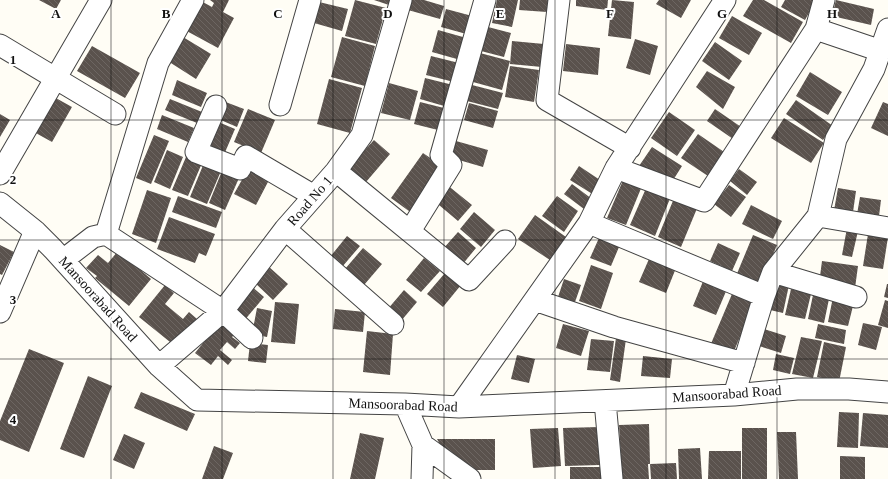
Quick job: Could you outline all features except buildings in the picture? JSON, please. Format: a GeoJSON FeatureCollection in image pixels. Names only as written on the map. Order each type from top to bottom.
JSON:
{"type":"FeatureCollection","features":[{"type":"Feature","properties":{"kind":"street"},"geometry":{"type":"LineString","coordinates":[[0,174],[101,0]]}},
{"type":"Feature","properties":{"kind":"street"},"geometry":{"type":"LineString","coordinates":[[106,234],[158,62],[193,0]]}},
{"type":"Feature","properties":{"kind":"street"},"geometry":{"type":"LineString","coordinates":[[280,105],[310,0]]}},
{"type":"Feature","properties":{"kind":"street","name":"Road No 1"},"geometry":{"type":"LineString","coordinates":[[160,366],[223,311],[285,229],[336,171],[362,135],[401,0]]}},
{"type":"Feature","properties":{"kind":"street"},"geometry":{"type":"LineString","coordinates":[[410,231],[451,165],[441,155],[485,0]]}},
{"type":"Feature","properties":{"kind":"street"},"geometry":{"type":"LineString","coordinates":[[559,0],[547,100],[630,148]]}},
{"type":"Feature","properties":{"kind":"street"},"geometry":{"type":"LineString","coordinates":[[616,168],[704,201],[816,29],[824,0]]}},
{"type":"Feature","properties":{"kind":"street"},"geometry":{"type":"LineString","coordinates":[[459,407],[589,223],[616,168],[630,148],[720,2]]}},
{"type":"Feature","properties":{"kind":"street"},"geometry":{"type":"LineString","coordinates":[[816,29],[881,64]]}},
{"type":"Feature","properties":{"kind":"street"},"geometry":{"type":"LineString","coordinates":[[734,395],[764,296],[773,272],[818,216],[836,139],[881,64],[888,29]]}},
{"type":"Feature","properties":{"kind":"street"},"geometry":{"type":"LineString","coordinates":[[0,45],[115,114]]}},
{"type":"Feature","properties":{"kind":"street"},"geometry":{"type":"LineString","coordinates":[[216,106],[196,152],[240,169],[246,156],[314,196]]}},
{"type":"Feature","properties":{"kind":"street"},"geometry":{"type":"LineString","coordinates":[[336,171],[469,280],[504,241]]}},
{"type":"Feature","properties":{"kind":"street","name":"Mansoorabad Road"},"geometry":{"type":"LineString","coordinates":[[0,203],[34,231],[63,260],[160,366],[197,400],[405,404],[459,407],[734,395],[797,389],[849,389],[888,392]]}},
{"type":"Feature","properties":{"kind":"street"},"geometry":{"type":"LineString","coordinates":[[818,216],[888,228]]}},
{"type":"Feature","properties":{"kind":"street"},"geometry":{"type":"LineString","coordinates":[[589,223],[764,296]]}},
{"type":"Feature","properties":{"kind":"street"},"geometry":{"type":"LineString","coordinates":[[285,229],[393,324]]}},
{"type":"Feature","properties":{"kind":"street"},"geometry":{"type":"LineString","coordinates":[[0,312],[34,231]]}},
{"type":"Feature","properties":{"kind":"street"},"geometry":{"type":"LineString","coordinates":[[63,260],[93,237],[106,234],[223,311],[252,338]]}},
{"type":"Feature","properties":{"kind":"street"},"geometry":{"type":"LineString","coordinates":[[773,272],[856,297]]}},
{"type":"Feature","properties":{"kind":"street"},"geometry":{"type":"LineString","coordinates":[[535,300],[614,327],[744,363]]}},
{"type":"Feature","properties":{"kind":"street"},"geometry":{"type":"LineString","coordinates":[[605,401],[612,479]]}},
{"type":"Feature","properties":{"kind":"street"},"geometry":{"type":"LineString","coordinates":[[405,404],[423,445],[422,479]]}},
{"type":"Feature","properties":{"kind":"street"},"geometry":{"type":"LineString","coordinates":[[423,445],[470,479]]}}]}
